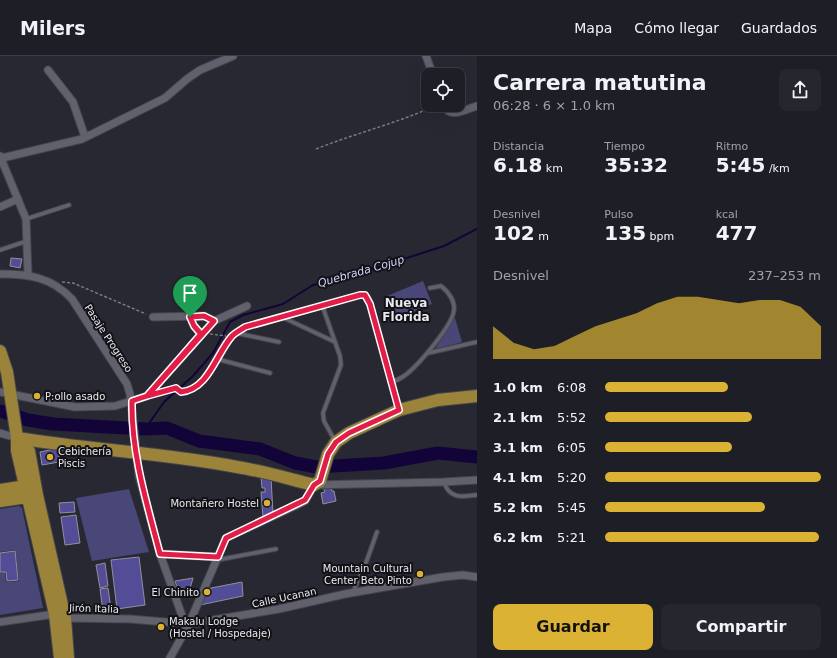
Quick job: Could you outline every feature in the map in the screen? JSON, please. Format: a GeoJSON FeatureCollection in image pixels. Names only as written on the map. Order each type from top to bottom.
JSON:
{"type":"FeatureCollection","features":[{"type":"Feature","properties":{"kind":"main road"},"geometry":{"type":"LineString","coordinates":[[0,351],[7,372],[7,397]]}},
{"type":"Feature","properties":{"kind":"main road"},"geometry":{"type":"LineString","coordinates":[[0,376],[17,434],[28,451],[31,491],[60,616],[68,658]]}},
{"type":"Feature","properties":{"kind":"main road"},"geometry":{"type":"LineString","coordinates":[[17,434],[54,444],[135,447],[317,483],[328,454],[336,442],[349,433],[399,410],[438,400],[477,396]]}},
{"type":"Feature","properties":{"kind":"main road"},"geometry":{"type":"LineString","coordinates":[[0,490],[31,491]]}},
{"type":"Feature","properties":{"kind":"main road"},"geometry":{"type":"LineString","coordinates":[[0,501],[31,491]]}},
{"type":"Feature","properties":{"kind":"main road"},"geometry":{"type":"LineString","coordinates":[[60,616],[60,658]]}},
{"type":"Feature","properties":{"kind":"street"},"geometry":{"type":"LineString","coordinates":[[28,274],[26,219],[1,157],[85,137],[165,98],[200,70],[233,56]]}},
{"type":"Feature","properties":{"kind":"street"},"geometry":{"type":"LineString","coordinates":[[426,56],[430,68]]}},
{"type":"Feature","properties":{"kind":"street"},"geometry":{"type":"LineString","coordinates":[[48,70],[73,102],[85,137]]}},
{"type":"Feature","properties":{"kind":"street"},"geometry":{"type":"LineString","coordinates":[[465,110],[477,106]]}},
{"type":"Feature","properties":{"kind":"street"},"geometry":{"type":"LineString","coordinates":[[0,207],[18,200]]}},
{"type":"Feature","properties":{"kind":"street"},"geometry":{"type":"LineString","coordinates":[[0,274],[28,274],[59,284]]}},
{"type":"Feature","properties":{"kind":"street","name":"Pasaje Progreso"},"geometry":{"type":"LineString","coordinates":[[59,284],[72,299],[127,384],[132,405],[139,476],[160,554],[187,624]]}},
{"type":"Feature","properties":{"kind":"street"},"geometry":{"type":"LineString","coordinates":[[7,397],[75,407],[132,405],[147,396],[214,321],[247,306]]}},
{"type":"Feature","properties":{"kind":"street"},"geometry":{"type":"LineString","coordinates":[[153,318],[204,316],[214,321]]}},
{"type":"Feature","properties":{"kind":"street"},"geometry":{"type":"LineString","coordinates":[[190,317],[194,326],[201,334]]}},
{"type":"Feature","properties":{"kind":"street"},"geometry":{"type":"LineString","coordinates":[[0,433],[17,434]]}},
{"type":"Feature","properties":{"kind":"street"},"geometry":{"type":"LineString","coordinates":[[170,658],[226,538],[305,500],[317,483],[444,482],[477,480]]}},
{"type":"Feature","properties":{"kind":"street"},"geometry":{"type":"LineString","coordinates":[[160,554],[217,559]]}},
{"type":"Feature","properties":{"kind":"street","name":"Calle Ucanan"},"geometry":{"type":"LineString","coordinates":[[187,624],[279,609],[353,592],[443,577],[463,575],[477,578]]}},
{"type":"Feature","properties":{"kind":"street","name":"Jirón Italia"},"geometry":{"type":"LineString","coordinates":[[0,622],[60,616],[130,619],[187,624]]}},
{"type":"Feature","properties":{"kind":"lane"},"geometry":{"type":"LineString","coordinates":[[26,219],[69,205]]}},
{"type":"Feature","properties":{"kind":"lane"},"geometry":{"type":"LineString","coordinates":[[0,250],[27,241]]}},
{"type":"Feature","properties":{"kind":"lane"},"geometry":{"type":"LineString","coordinates":[[390,382],[406,375],[428,353],[441,335],[454,311],[450,296],[445,289],[441,286],[430,288]]}},
{"type":"Feature","properties":{"kind":"lane"},"geometry":{"type":"LineString","coordinates":[[147,396],[176,388],[181,392],[195,388],[207,376],[217,359],[236,333],[254,324],[360,295],[365,295],[368,298],[390,382],[399,410]]}},
{"type":"Feature","properties":{"kind":"lane"},"geometry":{"type":"LineString","coordinates":[[322,305],[340,356],[341,365],[323,413],[324,421],[336,442]]}},
{"type":"Feature","properties":{"kind":"lane"},"geometry":{"type":"LineString","coordinates":[[282,317],[335,343]]}},
{"type":"Feature","properties":{"kind":"lane"},"geometry":{"type":"LineString","coordinates":[[236,333],[279,342]]}},
{"type":"Feature","properties":{"kind":"lane"},"geometry":{"type":"LineString","coordinates":[[428,353],[477,342]]}},
{"type":"Feature","properties":{"kind":"lane"},"geometry":{"type":"LineString","coordinates":[[217,359],[270,373]]}},
{"type":"Feature","properties":{"kind":"lane"},"geometry":{"type":"LineString","coordinates":[[444,482],[446,490],[451,495],[477,495]]}},
{"type":"Feature","properties":{"kind":"lane"},"geometry":{"type":"LineString","coordinates":[[353,592],[368,560],[377,532]]}},
{"type":"Feature","properties":{"kind":"lane"},"geometry":{"type":"LineString","coordinates":[[217,559],[276,549]]}},
{"type":"Feature","properties":{"kind":"path"},"geometry":{"type":"LineString","coordinates":[[316,149],[355,134],[398,122],[421,112]]}},
{"type":"Feature","properties":{"kind":"path"},"geometry":{"type":"LineString","coordinates":[[59,284],[73,283],[153,318]]}},
{"type":"Feature","properties":{"kind":"path"},"geometry":{"type":"LineString","coordinates":[[216,335],[225,336]]}},
{"type":"Feature","properties":{"kind":"shaded area"},"geometry":{"type":"Polygon","coordinates":[[[423,281],[432,304],[396,319],[387,296],[423,281]]]}},
{"type":"Feature","properties":{"kind":"shaded area"},"geometry":{"type":"Polygon","coordinates":[[[454,318],[462,342],[435,349],[454,318]]]}},
{"type":"Feature","properties":{"kind":"shaded area"},"geometry":{"type":"Polygon","coordinates":[[[129,489],[149,552],[92,561],[76,498],[129,489]]]}},
{"type":"Feature","properties":{"kind":"shaded area"},"geometry":{"type":"Polygon","coordinates":[[[19,506],[22,508],[43,608],[0,615],[0,573],[5,572],[6,582],[19,581],[15,550],[0,552],[0,509],[19,506]]]}},
{"type":"Feature","properties":{"kind":"building"},"geometry":{"type":"Polygon","coordinates":[[[11,258],[22,259],[20,268],[10,266],[11,258]]]}},
{"type":"Feature","properties":{"kind":"building","name":"Cebichería Piscis"},"geometry":{"type":"Polygon","coordinates":[[[59,448],[59,462],[42,465],[40,452],[59,448]]]}},
{"type":"Feature","properties":{"kind":"building","name":"Montañero Hostel"},"geometry":{"type":"Polygon","coordinates":[[[261,477],[271,478],[273,513],[263,517],[261,492],[265,492],[265,488],[262,488],[261,477]]]}},
{"type":"Feature","properties":{"kind":"building"},"geometry":{"type":"Polygon","coordinates":[[[330,486],[332,491],[334,491],[336,501],[323,504],[321,493],[325,492],[323,487],[330,486]]]}},
{"type":"Feature","properties":{"kind":"building"},"geometry":{"type":"Polygon","coordinates":[[[74,502],[75,512],[60,513],[59,503],[74,502]]]}},
{"type":"Feature","properties":{"kind":"building"},"geometry":{"type":"Polygon","coordinates":[[[76,515],[80,543],[65,545],[61,517],[76,515]]]}},
{"type":"Feature","properties":{"kind":"building"},"geometry":{"type":"Polygon","coordinates":[[[15,551],[18,580],[7,581],[6,572],[0,572],[0,553],[15,551]]]}},
{"type":"Feature","properties":{"kind":"building"},"geometry":{"type":"Polygon","coordinates":[[[139,557],[145,605],[117,609],[111,560],[139,557]]]}},
{"type":"Feature","properties":{"kind":"building"},"geometry":{"type":"Polygon","coordinates":[[[105,563],[108,586],[100,588],[96,565],[105,563]]]}},
{"type":"Feature","properties":{"kind":"building"},"geometry":{"type":"Polygon","coordinates":[[[193,578],[190,589],[177,588],[175,581],[193,578]]]}},
{"type":"Feature","properties":{"kind":"building"},"geometry":{"type":"Polygon","coordinates":[[[242,582],[243,596],[200,605],[206,589],[242,582]]]}},
{"type":"Feature","properties":{"kind":"building"},"geometry":{"type":"Polygon","coordinates":[[[108,588],[111,609],[103,611],[100,589],[108,588]]]}},
{"type":"Feature","properties":{"kind":"waterway","name":"Quebrada Cojup"},"geometry":{"type":"LineString","coordinates":[[145,429],[164,402],[193,376],[213,353],[230,322],[243,315],[283,304],[313,285],[357,274],[444,246],[477,229]]}},
{"type":"Feature","properties":{"kind":"waterway"},"geometry":{"type":"LineString","coordinates":[[0,411],[28,420],[53,424],[145,429],[167,428],[199,441],[260,449],[295,463],[317,467],[384,463],[438,453],[477,457]]}},
{"type":"Feature","properties":{"kind":"place","name":"P:ollo asado"},"geometry":{"type":"Point","coordinates":[37,396]}},
{"type":"Feature","properties":{"kind":"place","name":"Cebichería Piscis"},"geometry":{"type":"Point","coordinates":[50,457]}},
{"type":"Feature","properties":{"kind":"place","name":"Montañero Hostel"},"geometry":{"type":"Point","coordinates":[267,503]}},
{"type":"Feature","properties":{"kind":"place","name":"Mountain Cultural Center Beto Pinto"},"geometry":{"type":"Point","coordinates":[420,574]}},
{"type":"Feature","properties":{"kind":"place","name":"El Chinito"},"geometry":{"type":"Point","coordinates":[207,592]}},
{"type":"Feature","properties":{"kind":"place","name":"Makalu Lodge (Hostel / Hospedaje)"},"geometry":{"type":"Point","coordinates":[161,627]}},
{"type":"Feature","properties":{"kind":"district","name":"Nueva Florida"},"geometry":{"type":"Point","coordinates":[406,310]}},
{"type":"Feature","properties":{"kind":"route"},"geometry":{"type":"LineString","coordinates":[[190,317],[196,330],[201,334],[147,396],[132,401],[134,441],[139,476],[160,554],[218,557],[226,538],[244,528],[295,506],[305,500],[314,485],[320,481],[328,454],[336,442],[349,433],[399,410],[390,382],[370,304],[365,295],[322,305],[245,327],[232,336],[207,376],[195,388],[181,392],[176,388],[147,396],[214,321],[204,316],[190,317]]}}]}
